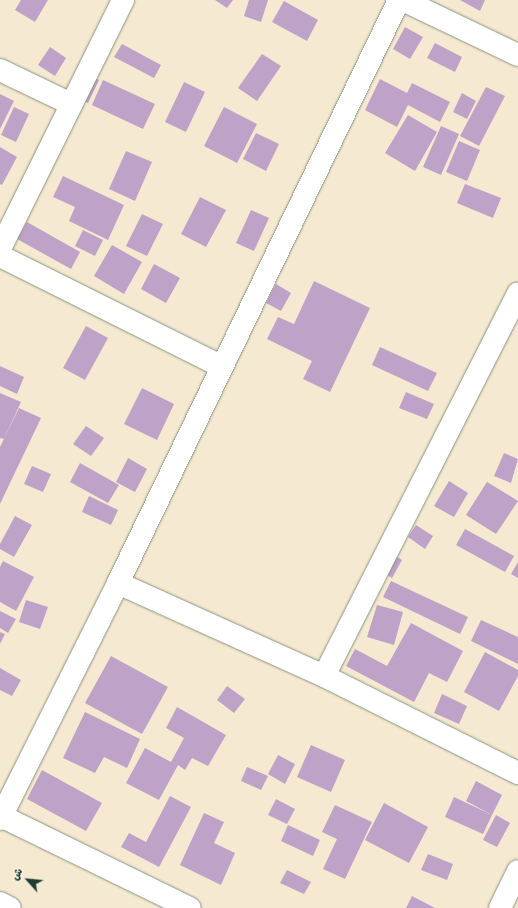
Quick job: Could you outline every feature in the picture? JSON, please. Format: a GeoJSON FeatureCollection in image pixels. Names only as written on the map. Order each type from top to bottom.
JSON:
{"type":"FeatureCollection","features":[{"type":"Feature","properties":{"kind":"street"},"geometry":{"type":"LineString","coordinates":[[0,249],[123,0]]}},
{"type":"Feature","properties":{"kind":"street"},"geometry":{"type":"LineString","coordinates":[[190,908],[1,817],[118,583],[221,366],[399,0]]}},
{"type":"Feature","properties":{"kind":"street"},"geometry":{"type":"LineString","coordinates":[[404,0],[518,55]]}},
{"type":"Feature","properties":{"kind":"street"},"geometry":{"type":"LineString","coordinates":[[0,70],[71,104]]}},
{"type":"Feature","properties":{"kind":"street"},"geometry":{"type":"LineString","coordinates":[[0,256],[221,366]]}},
{"type":"Feature","properties":{"kind":"street"},"geometry":{"type":"LineString","coordinates":[[324,676],[518,293]]}},
{"type":"Feature","properties":{"kind":"street"},"geometry":{"type":"LineString","coordinates":[[118,583],[324,676],[518,773]]}},
{"type":"Feature","properties":{"kind":"street"},"geometry":{"type":"LineString","coordinates":[[500,908],[518,871]]}},
{"type":"Feature","properties":{"kind":"street"},"geometry":{"type":"LineString","coordinates":[[0,903],[10,908]]}},
{"type":"Feature","properties":{"kind":"building"},"geometry":{"type":"Polygon","coordinates":[[[21,0],[48,0],[35,22],[15,10],[21,0]]]}},
{"type":"Feature","properties":{"kind":"building"},"geometry":{"type":"Polygon","coordinates":[[[215,0],[233,0],[227,8],[215,0]]]}},
{"type":"Feature","properties":{"kind":"building"},"geometry":{"type":"Polygon","coordinates":[[[249,0],[268,0],[261,22],[244,16],[249,0]]]}},
{"type":"Feature","properties":{"kind":"building"},"geometry":{"type":"Polygon","coordinates":[[[460,0],[485,0],[480,11],[460,0]]]}},
{"type":"Feature","properties":{"kind":"building"},"geometry":{"type":"Polygon","coordinates":[[[284,1],[318,20],[307,41],[272,22],[284,1]]]}},
{"type":"Feature","properties":{"kind":"building"},"geometry":{"type":"Polygon","coordinates":[[[405,27],[423,37],[410,59],[393,49],[405,27]]]}},
{"type":"Feature","properties":{"kind":"building"},"geometry":{"type":"Polygon","coordinates":[[[435,43],[462,57],[455,72],[427,58],[435,43]]]}},
{"type":"Feature","properties":{"kind":"building"},"geometry":{"type":"Polygon","coordinates":[[[122,44],[161,65],[154,78],[114,57],[122,44]]]}},
{"type":"Feature","properties":{"kind":"building"},"geometry":{"type":"Polygon","coordinates":[[[50,47],[66,58],[55,76],[38,65],[50,47]]]}},
{"type":"Feature","properties":{"kind":"building"},"geometry":{"type":"Polygon","coordinates":[[[262,54],[281,66],[257,101],[238,88],[262,54]]]}},
{"type":"Feature","properties":{"kind":"building"},"geometry":{"type":"Polygon","coordinates":[[[85,73],[99,80],[88,103],[74,97],[85,73]]]}},
{"type":"Feature","properties":{"kind":"building"},"geometry":{"type":"Polygon","coordinates":[[[380,79],[407,93],[412,83],[450,102],[440,122],[408,105],[397,127],[365,110],[380,79]]]}},
{"type":"Feature","properties":{"kind":"building"},"geometry":{"type":"Polygon","coordinates":[[[103,80],[155,104],[143,129],[92,105],[103,80]]]}},
{"type":"Feature","properties":{"kind":"building"},"geometry":{"type":"Polygon","coordinates":[[[184,82],[205,92],[186,132],[165,122],[184,82]]]}},
{"type":"Feature","properties":{"kind":"building"},"geometry":{"type":"Polygon","coordinates":[[[486,87],[505,96],[479,146],[460,136],[486,87]]]}},
{"type":"Feature","properties":{"kind":"building"},"geometry":{"type":"Polygon","coordinates":[[[462,93],[476,101],[467,119],[453,112],[462,93]]]}},
{"type":"Feature","properties":{"kind":"building"},"geometry":{"type":"Polygon","coordinates":[[[0,94],[14,101],[0,129],[0,94]]]}},
{"type":"Feature","properties":{"kind":"building"},"geometry":{"type":"Polygon","coordinates":[[[14,107],[29,114],[16,142],[1,135],[14,107]]]}},
{"type":"Feature","properties":{"kind":"building"},"geometry":{"type":"Polygon","coordinates":[[[224,107],[257,124],[237,163],[204,146],[224,107]]]}},
{"type":"Feature","properties":{"kind":"building"},"geometry":{"type":"Polygon","coordinates":[[[408,115],[437,132],[415,171],[385,153],[408,115]]]}},
{"type":"Feature","properties":{"kind":"building"},"geometry":{"type":"Polygon","coordinates":[[[441,126],[459,134],[441,175],[423,167],[441,126]]]}},
{"type":"Feature","properties":{"kind":"building"},"geometry":{"type":"Polygon","coordinates":[[[256,133],[279,144],[266,171],[243,159],[256,133]]]}},
{"type":"Feature","properties":{"kind":"building"},"geometry":{"type":"Polygon","coordinates":[[[459,141],[480,150],[467,181],[446,172],[459,141]]]}},
{"type":"Feature","properties":{"kind":"building"},"geometry":{"type":"Polygon","coordinates":[[[0,147],[17,157],[2,185],[0,184],[0,147]]]}},
{"type":"Feature","properties":{"kind":"building"},"geometry":{"type":"Polygon","coordinates":[[[126,151],[152,162],[135,201],[109,189],[126,151]]]}},
{"type":"Feature","properties":{"kind":"building"},"geometry":{"type":"Polygon","coordinates":[[[63,176],[124,205],[108,240],[69,221],[75,207],[53,197],[63,176]]]}},
{"type":"Feature","properties":{"kind":"building"},"geometry":{"type":"Polygon","coordinates":[[[465,184],[501,198],[493,218],[457,203],[465,184]]]}},
{"type":"Feature","properties":{"kind":"building"},"geometry":{"type":"Polygon","coordinates":[[[200,197],[226,210],[206,247],[181,234],[200,197]]]}},
{"type":"Feature","properties":{"kind":"building"},"geometry":{"type":"Polygon","coordinates":[[[251,210],[269,218],[254,251],[236,243],[251,210]]]}},
{"type":"Feature","properties":{"kind":"building"},"geometry":{"type":"Polygon","coordinates":[[[142,214],[163,224],[147,256],[126,246],[142,214]]]}},
{"type":"Feature","properties":{"kind":"building"},"geometry":{"type":"Polygon","coordinates":[[[27,222],[80,252],[71,269],[17,239],[27,222]]]}},
{"type":"Feature","properties":{"kind":"building"},"geometry":{"type":"Polygon","coordinates":[[[83,230],[103,240],[95,256],[75,246],[83,230]]]}},
{"type":"Feature","properties":{"kind":"building"},"geometry":{"type":"Polygon","coordinates":[[[112,245],[142,262],[124,294],[94,276],[112,245]]]}},
{"type":"Feature","properties":{"kind":"building"},"geometry":{"type":"Polygon","coordinates":[[[154,264],[180,278],[166,303],[141,289],[154,264]]]}},
{"type":"Feature","properties":{"kind":"building"},"geometry":{"type":"Polygon","coordinates":[[[314,281],[370,308],[330,392],[303,379],[312,361],[267,339],[278,317],[294,324],[314,281]]]}},
{"type":"Feature","properties":{"kind":"building"},"geometry":{"type":"Polygon","coordinates":[[[276,284],[291,293],[281,311],[266,303],[276,284]]]}},
{"type":"Feature","properties":{"kind":"building"},"geometry":{"type":"Polygon","coordinates":[[[86,326],[108,338],[85,380],[63,368],[86,326]]]}},
{"type":"Feature","properties":{"kind":"building"},"geometry":{"type":"Polygon","coordinates":[[[380,347],[437,373],[428,391],[372,365],[380,347]]]}},
{"type":"Feature","properties":{"kind":"building"},"geometry":{"type":"Polygon","coordinates":[[[0,366],[24,377],[17,394],[0,386],[0,366]]]}},
{"type":"Feature","properties":{"kind":"building"},"geometry":{"type":"Polygon","coordinates":[[[142,388],[174,404],[157,440],[124,424],[142,388]]]}},
{"type":"Feature","properties":{"kind":"building"},"geometry":{"type":"Polygon","coordinates":[[[406,392],[434,404],[427,419],[399,408],[406,392]]]}},
{"type":"Feature","properties":{"kind":"building"},"geometry":{"type":"Polygon","coordinates":[[[0,393],[21,402],[4,439],[0,438],[0,393]]]}},
{"type":"Feature","properties":{"kind":"building"},"geometry":{"type":"Polygon","coordinates":[[[19,408],[41,418],[0,504],[0,447],[19,408]]]}},
{"type":"Feature","properties":{"kind":"building"},"geometry":{"type":"Polygon","coordinates":[[[86,426],[104,438],[91,456],[73,444],[86,426]]]}},
{"type":"Feature","properties":{"kind":"building"},"geometry":{"type":"Polygon","coordinates":[[[504,453],[518,459],[511,483],[494,476],[504,453]]]}},
{"type":"Feature","properties":{"kind":"building"},"geometry":{"type":"Polygon","coordinates":[[[128,458],[147,469],[135,492],[116,482],[128,458]]]}},
{"type":"Feature","properties":{"kind":"building"},"geometry":{"type":"Polygon","coordinates":[[[80,463],[119,485],[108,503],[70,482],[80,463]]]}},
{"type":"Feature","properties":{"kind":"building"},"geometry":{"type":"Polygon","coordinates":[[[32,466],[51,474],[43,492],[24,484],[32,466]]]}},
{"type":"Feature","properties":{"kind":"building"},"geometry":{"type":"Polygon","coordinates":[[[449,481],[468,493],[454,517],[434,506],[449,481]]]}},
{"type":"Feature","properties":{"kind":"building"},"geometry":{"type":"Polygon","coordinates":[[[487,482],[518,501],[496,534],[466,515],[487,482]]]}},
{"type":"Feature","properties":{"kind":"building"},"geometry":{"type":"Polygon","coordinates":[[[89,496],[118,510],[111,525],[82,512],[89,496]]]}},
{"type":"Feature","properties":{"kind":"building"},"geometry":{"type":"Polygon","coordinates":[[[15,516],[32,525],[14,557],[0,549],[0,544],[15,516]]]}},
{"type":"Feature","properties":{"kind":"building"},"geometry":{"type":"Polygon","coordinates":[[[416,525],[433,536],[425,549],[408,537],[416,525]]]}},
{"type":"Feature","properties":{"kind":"building"},"geometry":{"type":"Polygon","coordinates":[[[465,529],[514,556],[505,572],[456,545],[465,529]]]}},
{"type":"Feature","properties":{"kind":"building"},"geometry":{"type":"Polygon","coordinates":[[[385,549],[402,560],[392,578],[374,567],[385,549]]]}},
{"type":"Feature","properties":{"kind":"building"},"geometry":{"type":"Polygon","coordinates":[[[3,561],[34,577],[16,611],[0,602],[0,567],[3,561]]]}},
{"type":"Feature","properties":{"kind":"building"},"geometry":{"type":"Polygon","coordinates":[[[518,562],[518,578],[511,574],[518,562]]]}},
{"type":"Feature","properties":{"kind":"building"},"geometry":{"type":"Polygon","coordinates":[[[391,581],[468,617],[460,634],[383,597],[391,581]]]}},
{"type":"Feature","properties":{"kind":"building"},"geometry":{"type":"Polygon","coordinates":[[[26,600],[48,607],[40,629],[19,622],[26,600]]]}},
{"type":"Feature","properties":{"kind":"building"},"geometry":{"type":"Polygon","coordinates":[[[377,605],[403,612],[394,645],[367,637],[377,605]]]}},
{"type":"Feature","properties":{"kind":"building"},"geometry":{"type":"Polygon","coordinates":[[[0,611],[16,619],[8,633],[0,628],[0,611]]]}},
{"type":"Feature","properties":{"kind":"building"},"geometry":{"type":"Polygon","coordinates":[[[481,620],[518,637],[518,664],[471,641],[481,620]]]}},
{"type":"Feature","properties":{"kind":"building"},"geometry":{"type":"Polygon","coordinates":[[[411,623],[463,651],[447,682],[429,673],[414,702],[346,666],[355,649],[387,666],[411,623]]]}},
{"type":"Feature","properties":{"kind":"building"},"geometry":{"type":"Polygon","coordinates":[[[0,632],[5,634],[0,644],[0,632]]]}},
{"type":"Feature","properties":{"kind":"building"},"geometry":{"type":"Polygon","coordinates":[[[485,652],[518,670],[518,676],[499,711],[464,692],[485,652]]]}},
{"type":"Feature","properties":{"kind":"building"},"geometry":{"type":"Polygon","coordinates":[[[111,656],[168,687],[142,734],[85,703],[111,656]]]}},
{"type":"Feature","properties":{"kind":"building"},"geometry":{"type":"Polygon","coordinates":[[[0,668],[21,680],[12,696],[0,690],[0,668]]]}},
{"type":"Feature","properties":{"kind":"building"},"geometry":{"type":"Polygon","coordinates":[[[227,686],[245,699],[234,713],[217,700],[227,686]]]}},
{"type":"Feature","properties":{"kind":"building"},"geometry":{"type":"Polygon","coordinates":[[[442,694],[467,706],[459,724],[434,713],[442,694]]]}},
{"type":"Feature","properties":{"kind":"building"},"geometry":{"type":"Polygon","coordinates":[[[177,707],[226,735],[208,766],[192,758],[185,770],[178,765],[159,800],[126,783],[145,748],[171,762],[184,738],[166,728],[177,707]]]}},
{"type":"Feature","properties":{"kind":"building"},"geometry":{"type":"Polygon","coordinates":[[[85,712],[140,739],[127,768],[104,757],[95,773],[63,758],[85,712]]]}},
{"type":"Feature","properties":{"kind":"building"},"geometry":{"type":"Polygon","coordinates":[[[311,745],[345,760],[331,792],[297,777],[311,745]]]}},
{"type":"Feature","properties":{"kind":"building"},"geometry":{"type":"Polygon","coordinates":[[[278,755],[295,764],[285,784],[268,774],[278,755]]]}},
{"type":"Feature","properties":{"kind":"building"},"geometry":{"type":"Polygon","coordinates":[[[247,767],[268,776],[261,790],[241,781],[247,767]]]}},
{"type":"Feature","properties":{"kind":"building"},"geometry":{"type":"Polygon","coordinates":[[[42,770],[102,803],[86,831],[27,799],[42,770]]]}},
{"type":"Feature","properties":{"kind":"building"},"geometry":{"type":"Polygon","coordinates":[[[476,781],[502,795],[492,815],[466,801],[476,781]]]}},
{"type":"Feature","properties":{"kind":"building"},"geometry":{"type":"Polygon","coordinates":[[[170,796],[191,807],[159,867],[121,847],[129,833],[146,842],[170,796]]]}},
{"type":"Feature","properties":{"kind":"building"},"geometry":{"type":"Polygon","coordinates":[[[454,797],[492,815],[483,834],[445,817],[454,797]]]}},
{"type":"Feature","properties":{"kind":"building"},"geometry":{"type":"Polygon","coordinates":[[[276,799],[295,809],[287,824],[268,815],[276,799]]]}},
{"type":"Feature","properties":{"kind":"building"},"geometry":{"type":"Polygon","coordinates":[[[384,803],[428,827],[409,863],[365,840],[384,803]]]}},
{"type":"Feature","properties":{"kind":"building"},"geometry":{"type":"Polygon","coordinates":[[[335,805],[372,822],[345,879],[323,869],[337,839],[322,832],[335,805]]]}},
{"type":"Feature","properties":{"kind":"building"},"geometry":{"type":"Polygon","coordinates":[[[204,813],[224,822],[214,843],[235,853],[221,885],[180,865],[204,813]]]}},
{"type":"Feature","properties":{"kind":"building"},"geometry":{"type":"Polygon","coordinates":[[[496,815],[510,823],[497,847],[483,840],[496,815]]]}},
{"type":"Feature","properties":{"kind":"building"},"geometry":{"type":"Polygon","coordinates":[[[288,825],[320,840],[313,856],[281,841],[288,825]]]}},
{"type":"Feature","properties":{"kind":"building"},"geometry":{"type":"Polygon","coordinates":[[[428,854],[453,864],[447,880],[421,870],[428,854]]]}},
{"type":"Feature","properties":{"kind":"building"},"geometry":{"type":"Polygon","coordinates":[[[287,870],[311,882],[304,894],[280,883],[287,870]]]}},
{"type":"Feature","properties":{"kind":"building"},"geometry":{"type":"Polygon","coordinates":[[[412,896],[435,908],[406,908],[412,896]]]}}]}
